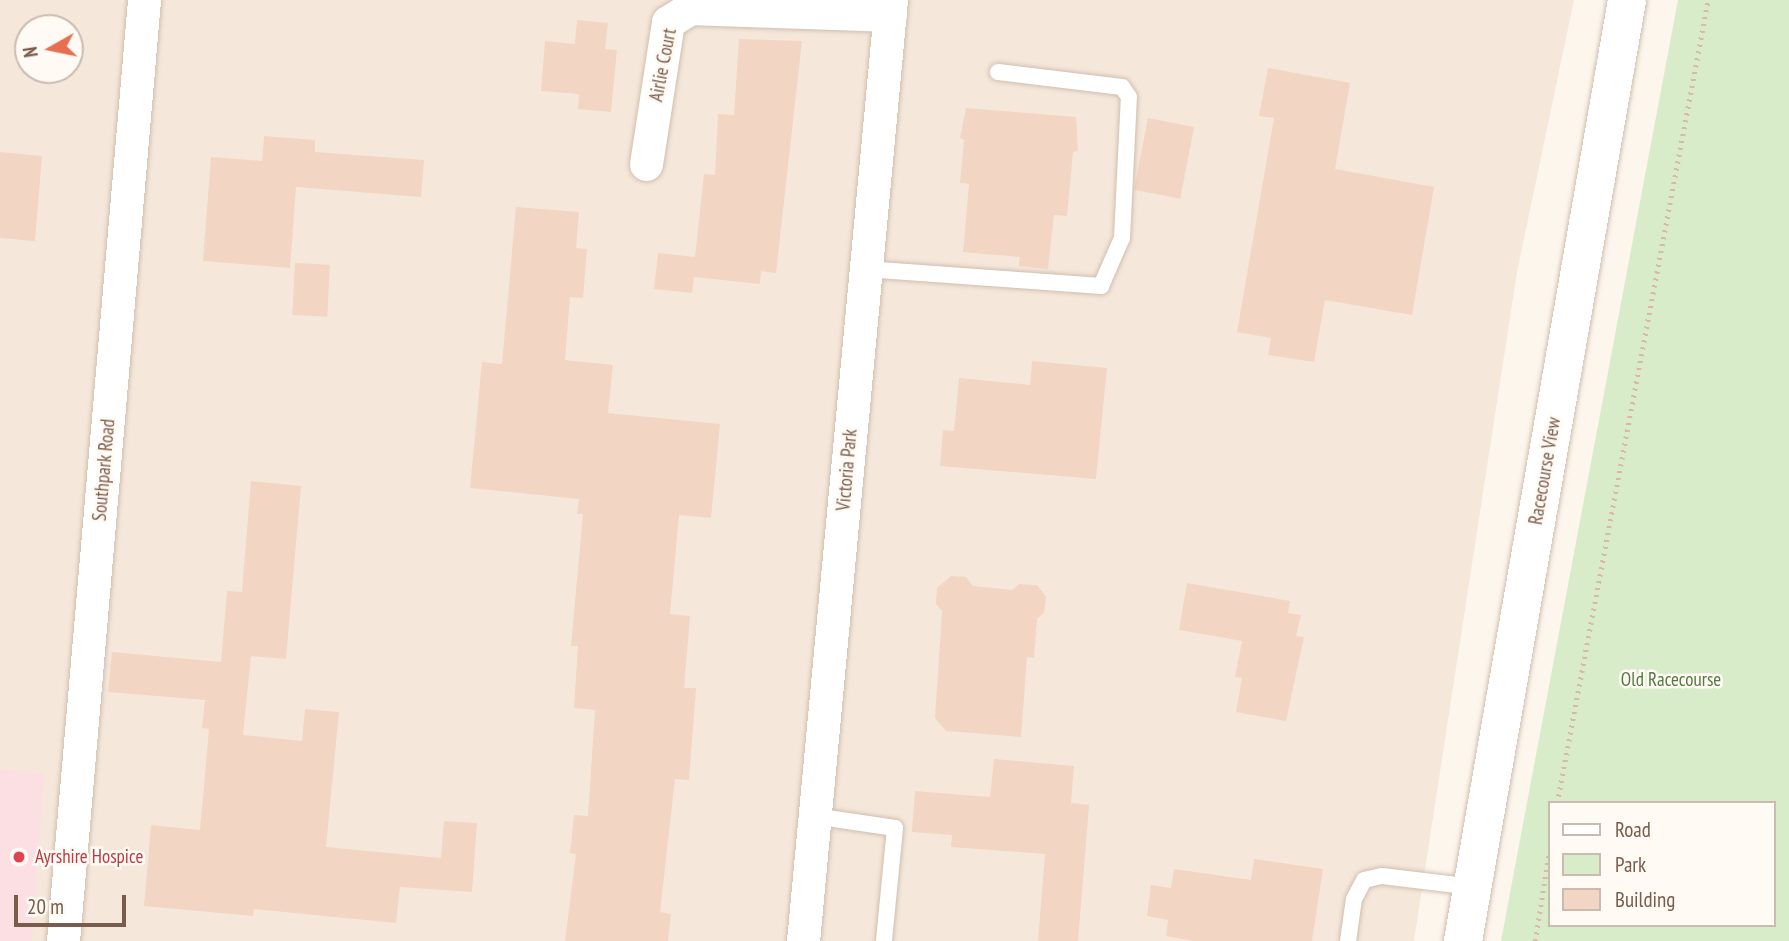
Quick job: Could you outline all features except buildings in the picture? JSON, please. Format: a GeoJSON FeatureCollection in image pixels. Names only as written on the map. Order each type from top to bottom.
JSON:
{"type":"FeatureCollection","features":[{"type":"Feature","properties":{"kind":"street","name":"Southpark Road"},"geometry":{"type":"LineString","coordinates":[[63,941],[144,0]]}},
{"type":"Feature","properties":{"kind":"street","name":"Racecourse View"},"geometry":{"type":"LineString","coordinates":[[1463,941],[1627,0]]}},
{"type":"Feature","properties":{"kind":"street","name":"Airlie Court"},"geometry":{"type":"LineString","coordinates":[[646,164],[668,22],[690,8],[890,8]]}},
{"type":"Feature","properties":{"kind":"street","name":"Victoria Park"},"geometry":{"type":"LineString","coordinates":[[803,941],[890,8]]}},
{"type":"Feature","properties":{"kind":"lane"},"geometry":{"type":"LineString","coordinates":[[865,269],[1101,286],[1122,239],[1129,97],[1122,87],[998,72]]}},
{"type":"Feature","properties":{"kind":"lane"},"geometry":{"type":"LineString","coordinates":[[814,816],[895,828],[884,941]]}},
{"type":"Feature","properties":{"kind":"lane"},"geometry":{"type":"LineString","coordinates":[[1348,941],[1354,900],[1364,880],[1382,876],[1473,887]]}},
{"type":"Feature","properties":{"kind":"path"},"geometry":{"type":"LineString","coordinates":[[1558,801],[1708,0]]}},
{"type":"Feature","properties":{"kind":"path"},"geometry":{"type":"LineString","coordinates":[[1535,941],[1548,859]]}},
{"type":"Feature","properties":{"kind":"shaded area"},"geometry":{"type":"Polygon","coordinates":[[[0,0],[1574,0],[1517,272],[1414,941],[0,941],[0,0]]]}},
{"type":"Feature","properties":{"kind":"shaded area","name":"Ayrshire Hospice"},"geometry":{"type":"Polygon","coordinates":[[[0,769],[44,774],[32,941],[0,941],[0,769]]]}},
{"type":"Feature","properties":{"kind":"green space","name":"Old Racecourse"},"geometry":{"type":"Polygon","coordinates":[[[1678,0],[1789,0],[1789,941],[1501,941],[1678,0]]]}},
{"type":"Feature","properties":{"kind":"place","name":"Ayrshire Hospice"},"geometry":{"type":"Point","coordinates":[19,857]}}]}
